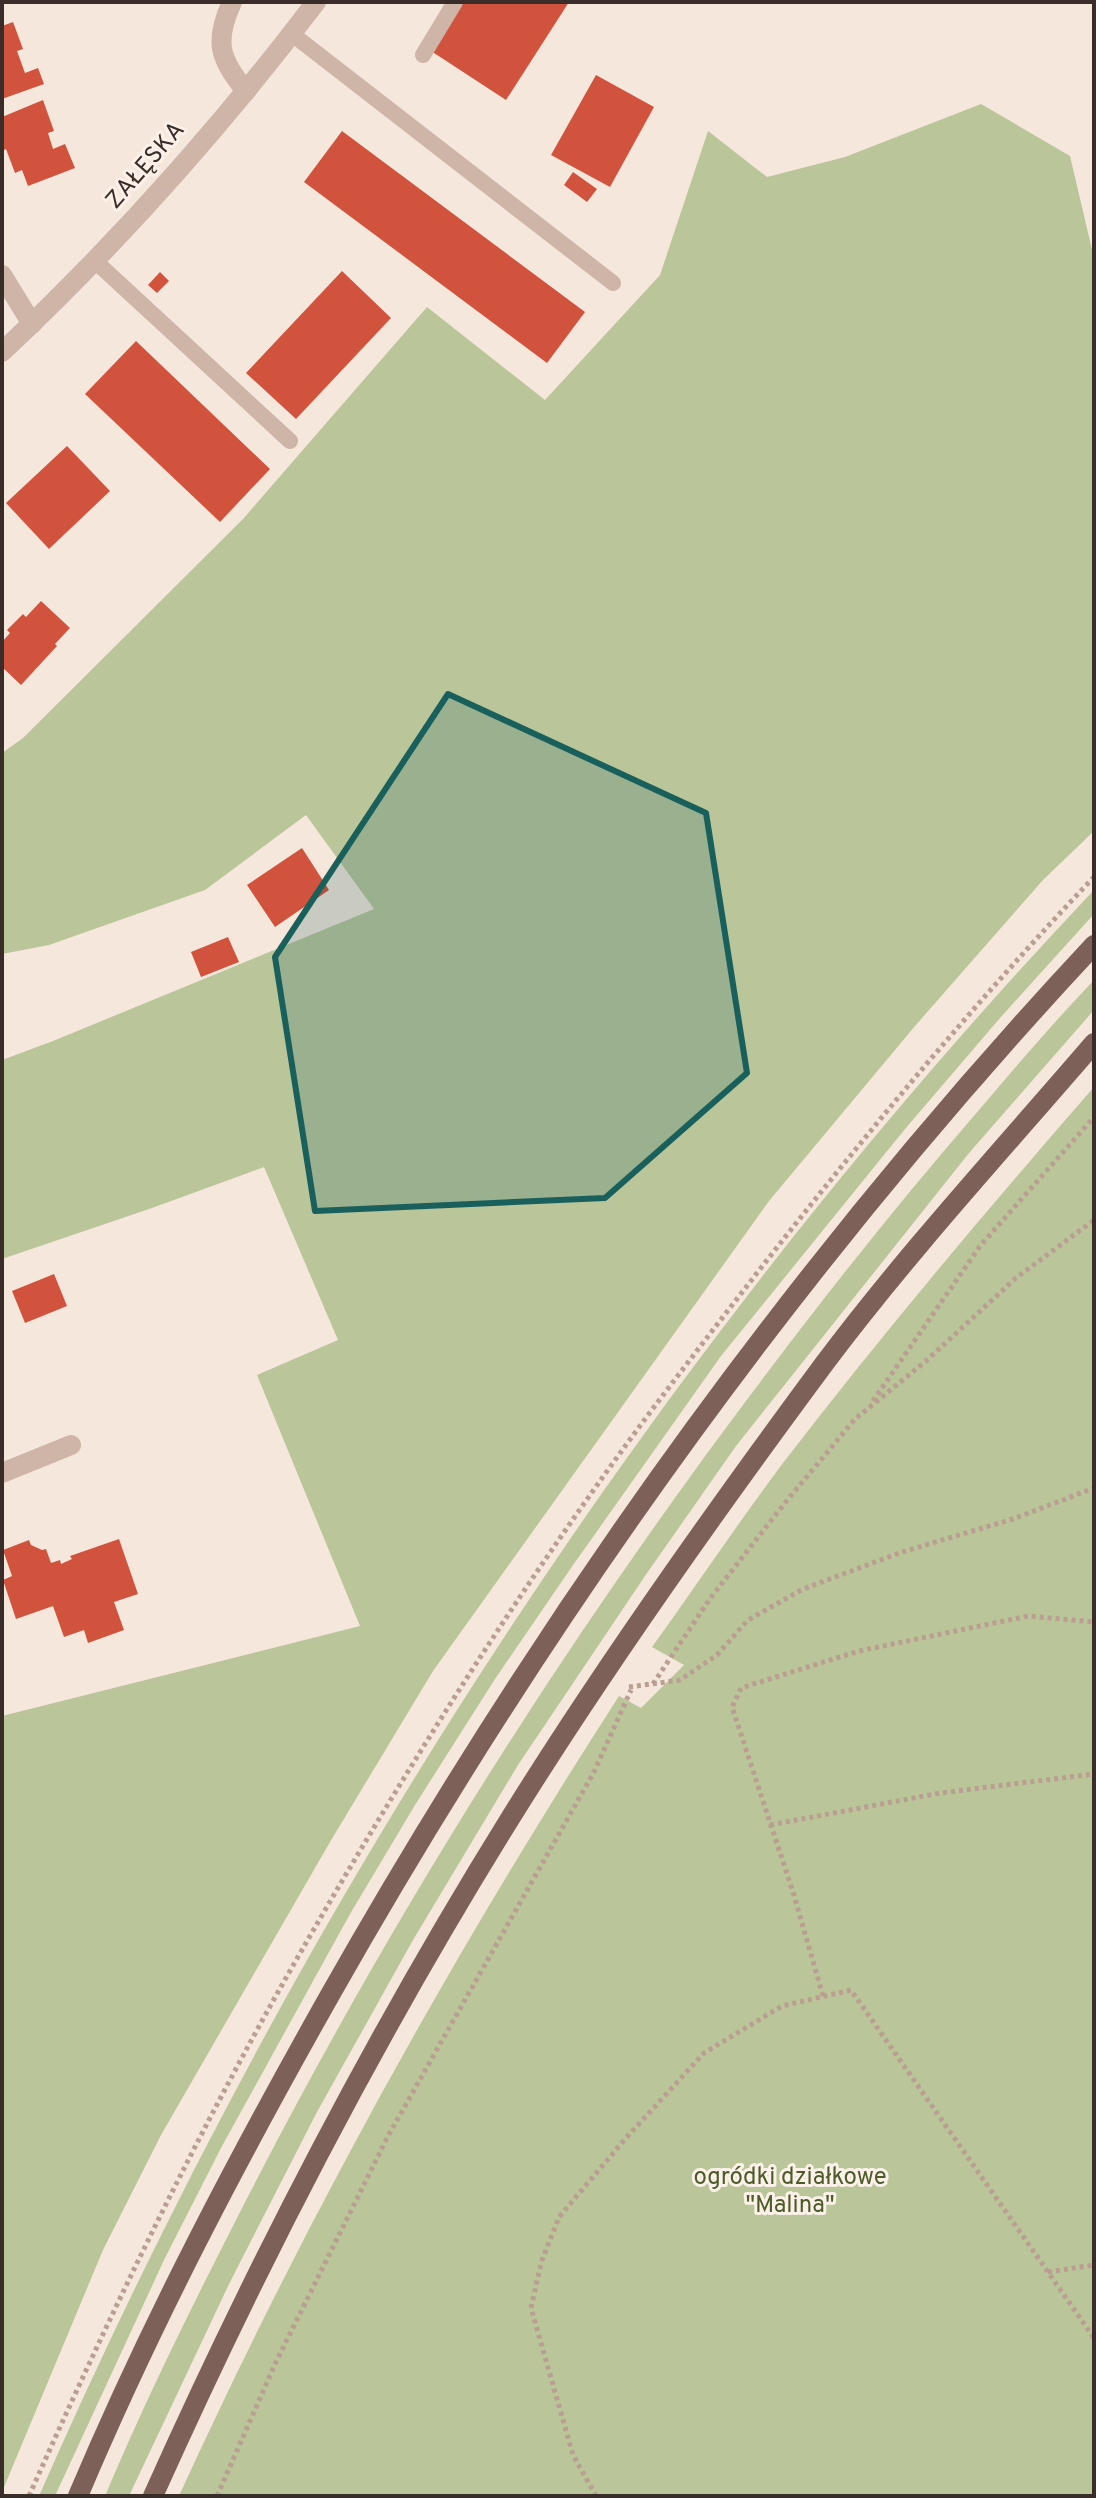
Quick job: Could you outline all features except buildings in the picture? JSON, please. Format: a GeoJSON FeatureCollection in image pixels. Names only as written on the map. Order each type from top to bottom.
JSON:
{"type":"FeatureCollection","features":[{"type":"Feature","properties":{"kind":"main road"},"geometry":{"type":"LineString","coordinates":[[78,2496],[211,2213],[263,2113],[383,1901],[499,1713],[669,1464],[859,1213],[960,1094],[1094,945]]}},
{"type":"Feature","properties":{"kind":"main road"},"geometry":{"type":"LineString","coordinates":[[153,2496],[251,2287],[375,2048],[511,1817],[665,1584],[827,1361],[934,1228],[1094,1043]]}},
{"type":"Feature","properties":{"kind":"street"},"geometry":{"type":"LineString","coordinates":[[232,2],[220,42],[224,61],[246,91]]}},
{"type":"Feature","properties":{"kind":"street","name":"ZAŁĘSKA"},"geometry":{"type":"LineString","coordinates":[[2,352],[95,261],[164,186],[246,91],[316,2]]}},
{"type":"Feature","properties":{"kind":"street"},"geometry":{"type":"LineString","coordinates":[[2,275],[32,324]]}},
{"type":"Feature","properties":{"kind":"street"},"geometry":{"type":"LineString","coordinates":[[2,1473],[71,1445]]}},
{"type":"Feature","properties":{"kind":"lane"},"geometry":{"type":"LineString","coordinates":[[423,55],[455,2]]}},
{"type":"Feature","properties":{"kind":"lane"},"geometry":{"type":"LineString","coordinates":[[292,34],[613,283]]}},
{"type":"Feature","properties":{"kind":"lane"},"geometry":{"type":"LineString","coordinates":[[95,261],[290,441]]}},
{"type":"Feature","properties":{"kind":"path"},"geometry":{"type":"LineString","coordinates":[[868,1408],[980,1246],[1094,1117]]}},
{"type":"Feature","properties":{"kind":"path"},"geometry":{"type":"LineString","coordinates":[[653,1684],[709,1600],[855,1419],[926,1361],[1016,1278],[1094,1220]]}},
{"type":"Feature","properties":{"kind":"path"},"geometry":{"type":"LineString","coordinates":[[593,1692],[680,1680],[717,1655],[748,1620],[803,1589],[902,1552],[1013,1519],[1094,1488]]}},
{"type":"Feature","properties":{"kind":"path"},"geometry":{"type":"LineString","coordinates":[[823,1996],[793,1892],[732,1707],[741,1688],[859,1651],[1028,1616],[1094,1622]]}},
{"type":"Feature","properties":{"kind":"path"},"geometry":{"type":"LineString","coordinates":[[217,2496],[276,2362],[388,2136],[594,1772],[633,1686]]}},
{"type":"Feature","properties":{"kind":"path"},"geometry":{"type":"LineString","coordinates":[[770,1825],[940,1793],[1094,1774]]}},
{"type":"Feature","properties":{"kind":"path"},"geometry":{"type":"LineString","coordinates":[[596,2496],[573,2455],[531,2308],[541,2263],[559,2217],[704,2053],[782,2006],[851,1990],[1094,2338]]}},
{"type":"Feature","properties":{"kind":"path"},"geometry":{"type":"LineString","coordinates":[[1048,2272],[1094,2265]]}},
{"type":"Feature","properties":{"kind":"highlighted area"},"geometry":{"type":"Polygon","coordinates":[[[448,694],[706,813],[747,1073],[605,1198],[315,1211],[275,957],[448,694]]]}},
{"type":"Feature","properties":{"kind":"green space"},"geometry":{"type":"Polygon","coordinates":[[[981,104],[1070,156],[1094,258],[1094,831],[1043,880],[915,1026],[769,1201],[433,1671],[161,2135],[103,2250],[2,2492],[2,1716],[360,1626],[257,1375],[338,1340],[264,1167],[2,1259],[2,1060],[374,909],[306,815],[205,890],[49,945],[2,954],[2,753],[23,738],[243,519],[427,307],[545,400],[660,275],[708,131],[767,177],[845,157],[981,104]]]}},
{"type":"Feature","properties":{"kind":"green space"},"geometry":{"type":"Polygon","coordinates":[[[1094,890],[1094,914],[905,1129],[721,1356],[495,1679],[350,1914],[221,2148],[164,2260],[55,2496],[39,2496],[141,2277],[251,2062],[370,1852],[498,1647],[634,1448],[779,1255],[932,1069],[1094,890]]]}},
{"type":"Feature","properties":{"kind":"green space"},"geometry":{"type":"Polygon","coordinates":[[[1094,980],[1094,1010],[969,1153],[736,1446],[518,1765],[413,1940],[317,2112],[230,2282],[129,2496],[105,2496],[186,2320],[296,2105],[419,1889],[551,1678],[693,1473],[818,1306],[951,1142],[1094,980]]]}},
{"type":"Feature","properties":{"kind":"green space","name":"ogródki działkowe \"Malina\""},"geometry":{"type":"Polygon","coordinates":[[[1094,1087],[1094,2496],[179,2496],[278,2290],[385,2088],[498,1890],[619,1696],[641,1708],[684,1665],[652,1647],[733,1532],[820,1415],[897,1320],[1094,1087]]]}}]}
